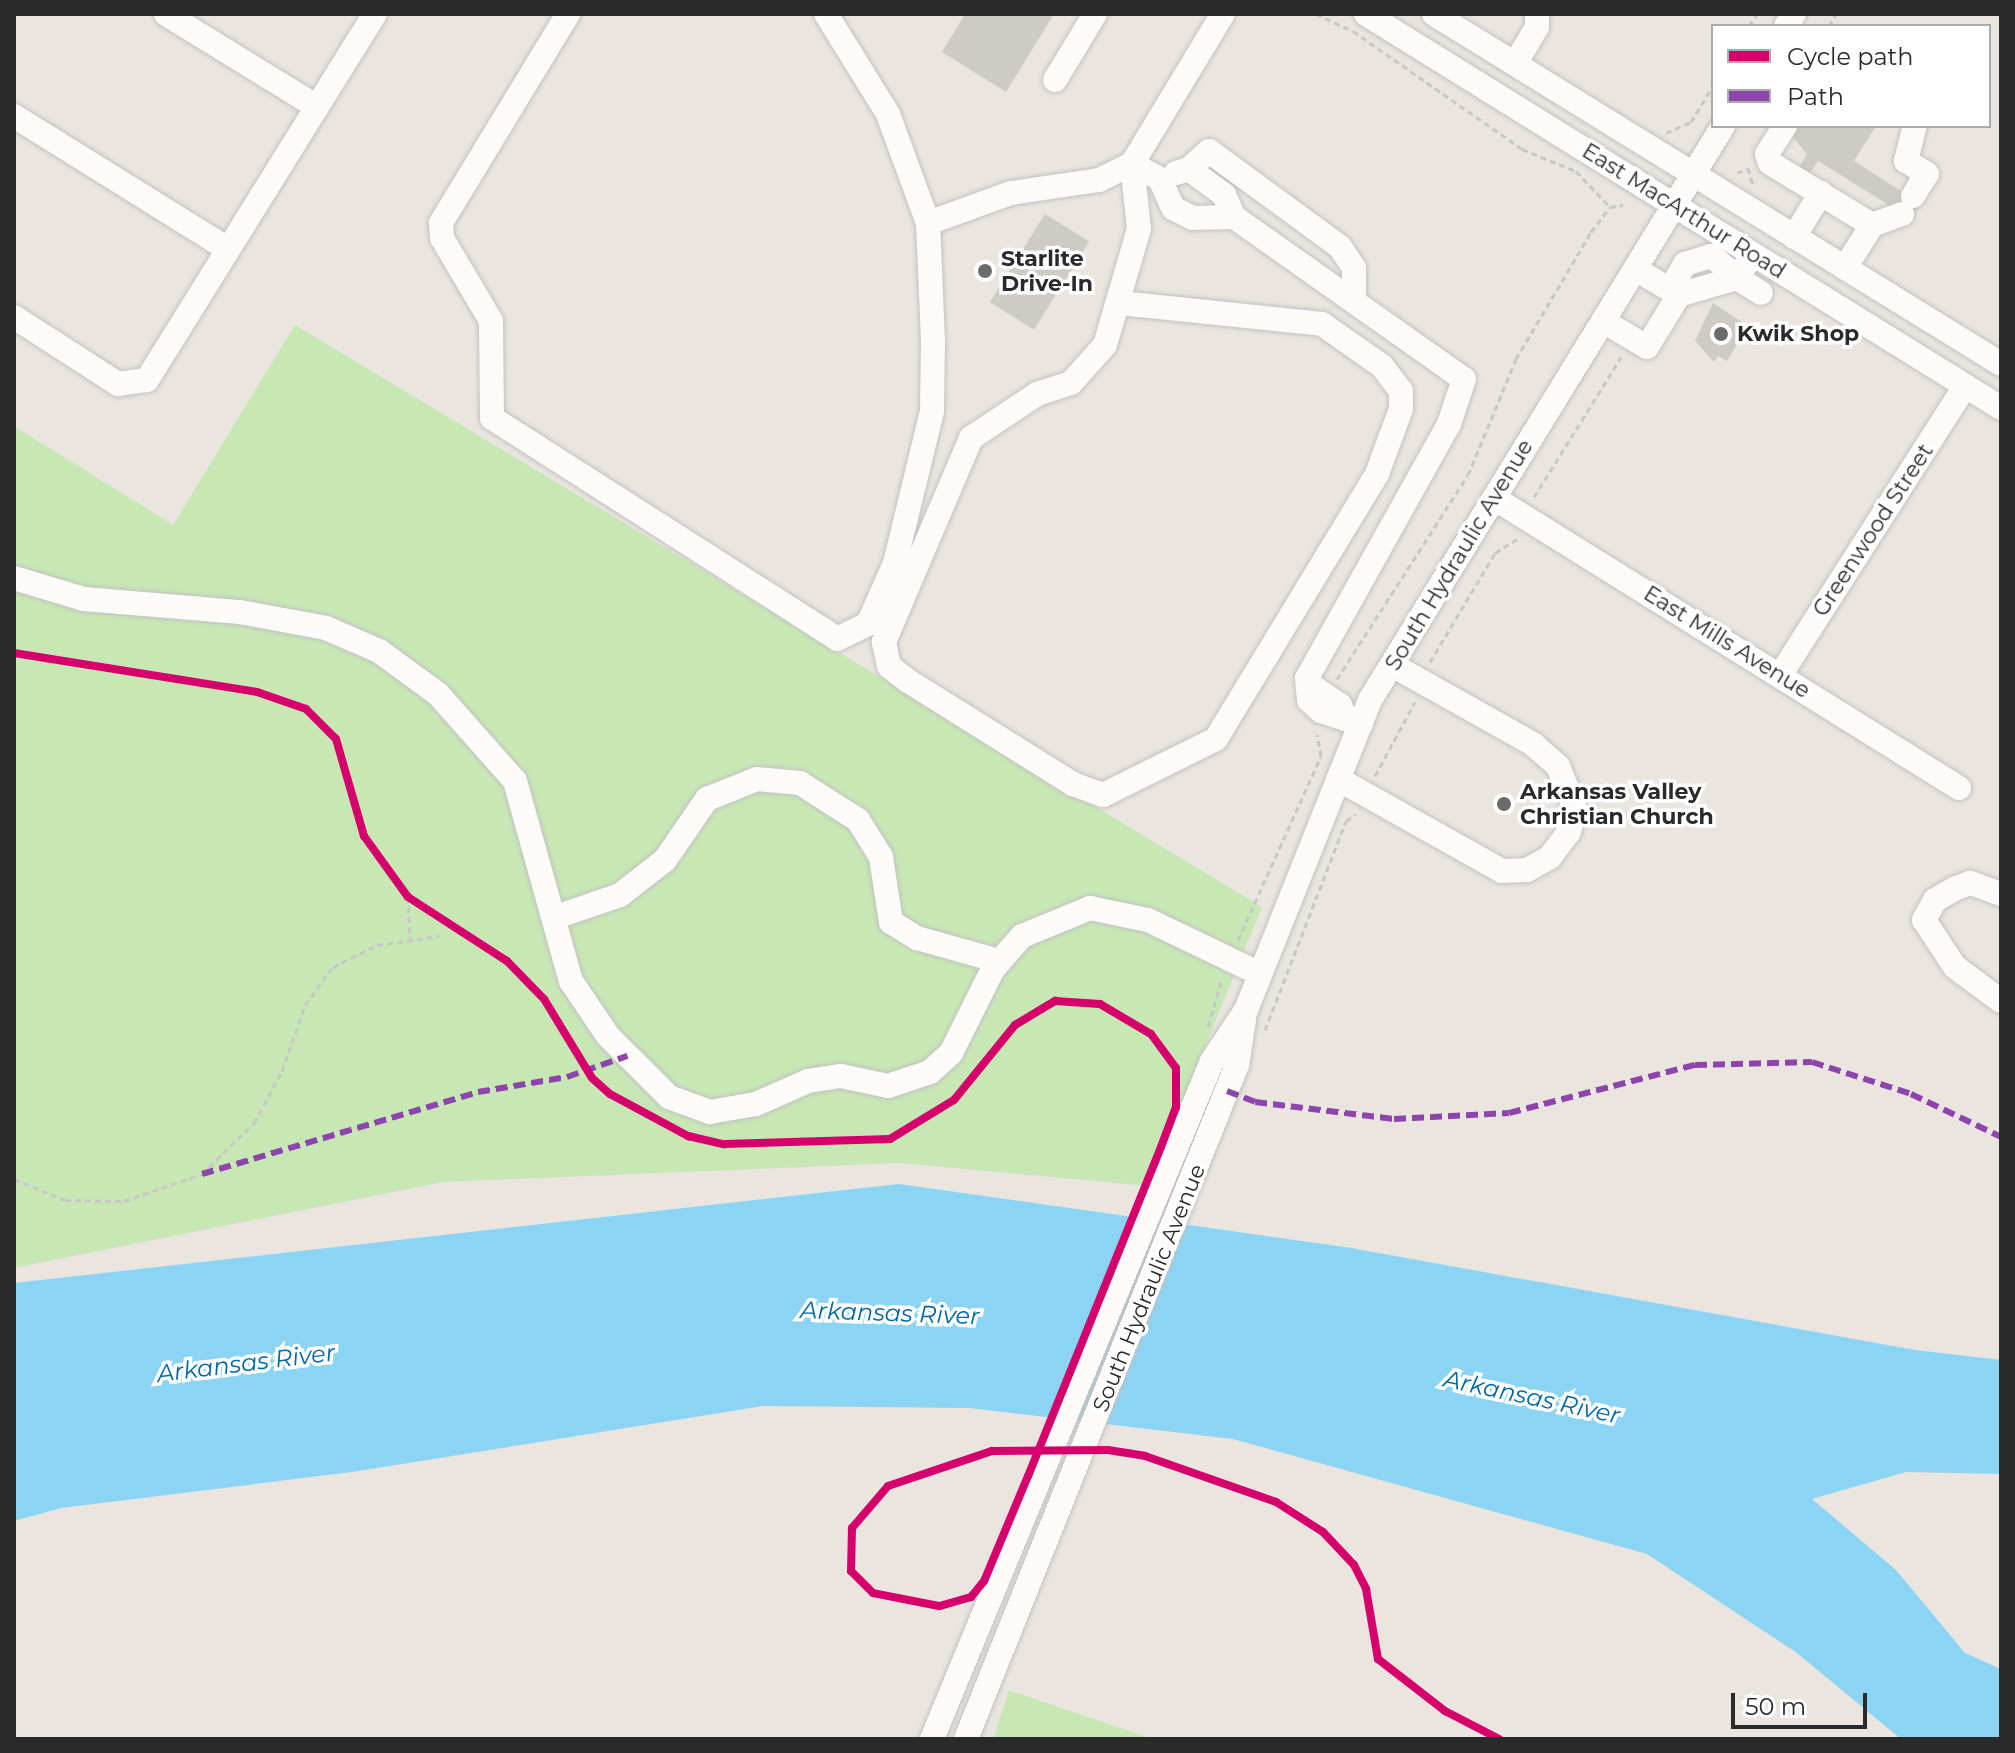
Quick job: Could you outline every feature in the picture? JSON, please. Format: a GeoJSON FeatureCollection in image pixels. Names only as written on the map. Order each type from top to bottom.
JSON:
{"type":"FeatureCollection","features":[{"type":"Feature","properties":{"kind":"street"},"geometry":{"type":"LineString","coordinates":[[14,317],[118,384],[147,380],[375,14]]}},
{"type":"Feature","properties":{"kind":"street"},"geometry":{"type":"LineString","coordinates":[[568,14],[441,223],[442,238],[491,321],[492,418],[837,639],[868,624],[895,563],[932,411],[928,223],[888,114],[826,14]]}},
{"type":"Feature","properties":{"kind":"street"},"geometry":{"type":"LineString","coordinates":[[1055,80],[1095,14]]}},
{"type":"Feature","properties":{"kind":"street"},"geometry":{"type":"LineString","coordinates":[[928,223],[1011,193],[1099,180],[1132,164],[1223,14]]}},
{"type":"Feature","properties":{"kind":"street","name":"East MacArthur Road"},"geometry":{"type":"LineString","coordinates":[[1366,14],[2001,408]]}},
{"type":"Feature","properties":{"kind":"street","name":"East MacArthur Road"},"geometry":{"type":"LineString","coordinates":[[1434,14],[2001,364]]}},
{"type":"Feature","properties":{"kind":"street"},"geometry":{"type":"LineString","coordinates":[[1515,64],[1537,27],[1537,14]]}},
{"type":"Feature","properties":{"kind":"street"},"geometry":{"type":"LineString","coordinates":[[174,16],[317,107]]}},
{"type":"Feature","properties":{"kind":"street"},"geometry":{"type":"LineString","coordinates":[[14,116],[228,249]]}},
{"type":"Feature","properties":{"kind":"street","name":"South Hydraulic Avenue"},"geometry":{"type":"LineString","coordinates":[[966,1739],[1237,1065],[1246,1010],[1338,779],[1333,706],[1392,665],[1722,128]]}},
{"type":"Feature","properties":{"kind":"street"},"geometry":{"type":"LineString","coordinates":[[1780,128],[1767,154],[1770,163],[1872,225]]}},
{"type":"Feature","properties":{"kind":"street"},"geometry":{"type":"LineString","coordinates":[[1845,268],[1872,225],[1908,205],[1927,174],[1906,161],[1914,128]]}},
{"type":"Feature","properties":{"kind":"street"},"geometry":{"type":"LineString","coordinates":[[1333,706],[1324,638],[1464,389],[1459,369],[1223,212],[1193,218],[1173,208],[1182,173],[1209,151],[1340,247],[1354,268],[1354,297]]}},
{"type":"Feature","properties":{"kind":"street"},"geometry":{"type":"LineString","coordinates":[[1132,164],[1182,173],[1224,195],[1223,212]]}},
{"type":"Feature","properties":{"kind":"street"},"geometry":{"type":"LineString","coordinates":[[1120,303],[1322,324],[1382,366],[1401,391],[1401,409],[1377,474],[1216,739],[1103,795],[1073,784],[908,681],[889,666],[884,642],[963,450],[1037,394],[1071,383],[1105,345],[1120,303],[1139,229],[1132,164]]}},
{"type":"Feature","properties":{"kind":"street"},"geometry":{"type":"LineString","coordinates":[[1794,237],[1821,193]]}},
{"type":"Feature","properties":{"kind":"street"},"geometry":{"type":"LineString","coordinates":[[1737,278],[1753,254]]}},
{"type":"Feature","properties":{"kind":"street"},"geometry":{"type":"LineString","coordinates":[[1603,321],[1647,347],[1679,295],[1678,276],[1685,264],[1712,256],[1737,278],[1761,293]]}},
{"type":"Feature","properties":{"kind":"street"},"geometry":{"type":"LineString","coordinates":[[1635,269],[1679,295]]}},
{"type":"Feature","properties":{"kind":"street","name":"Greenwood Street"},"geometry":{"type":"LineString","coordinates":[[1781,674],[1965,386]]}},
{"type":"Feature","properties":{"kind":"street","name":"East Mills Avenue"},"geometry":{"type":"LineString","coordinates":[[1494,498],[1781,674],[1959,788]]}},
{"type":"Feature","properties":{"kind":"street"},"geometry":{"type":"LineString","coordinates":[[14,578],[84,599],[240,612],[326,628],[379,651],[438,694],[515,781],[556,917],[571,981],[608,1036],[669,1097],[710,1112],[756,1104],[808,1081],[841,1076],[888,1086],[930,1072],[951,1053],[999,961],[1022,936],[1090,908],[1148,920],[1260,974]]}},
{"type":"Feature","properties":{"kind":"street"},"geometry":{"type":"LineString","coordinates":[[1338,779],[1502,871],[1527,870],[1550,857],[1569,832],[1575,809],[1558,766],[1533,744],[1392,665]]}},
{"type":"Feature","properties":{"kind":"street"},"geometry":{"type":"LineString","coordinates":[[556,917],[620,895],[641,879],[665,860],[707,799],[757,779],[771,780],[800,783],[858,820],[881,857],[891,922],[917,938],[999,961]]}},
{"type":"Feature","properties":{"kind":"street"},"geometry":{"type":"LineString","coordinates":[[2001,894],[1970,883],[1935,900],[1924,920],[1955,967],[2001,1001]]}},
{"type":"Feature","properties":{"kind":"street","name":"South Hydraulic Avenue"},"geometry":{"type":"LineString","coordinates":[[932,1739],[1043,1479],[1212,1061],[1246,1010]]}},
{"type":"Feature","properties":{"kind":"path"},"geometry":{"type":"LineString","coordinates":[[1316,14],[1353,31],[1522,149],[1576,171],[1610,207]]}},
{"type":"Feature","properties":{"kind":"path"},"geometry":{"type":"LineString","coordinates":[[1667,133],[1691,122],[1711,89]]}},
{"type":"Feature","properties":{"kind":"path"},"geometry":{"type":"LineString","coordinates":[[1737,173],[1748,168],[1753,188],[1764,194]]}},
{"type":"Feature","properties":{"kind":"path"},"geometry":{"type":"LineString","coordinates":[[1233,951],[1321,756],[1315,722],[1333,706],[1468,475],[1516,359],[1610,207],[1623,205]]}},
{"type":"Feature","properties":{"kind":"path"},"geometry":{"type":"LineString","coordinates":[[1533,501],[1633,339]]}},
{"type":"Feature","properties":{"kind":"path"},"geometry":{"type":"LineString","coordinates":[[1262,1038],[1346,821],[1364,808],[1423,682],[1495,553],[1525,528]]}},
{"type":"Feature","properties":{"kind":"path"},"geometry":{"type":"LineString","coordinates":[[401,889],[417,904]]}},
{"type":"Feature","properties":{"kind":"path"},"geometry":{"type":"LineString","coordinates":[[408,897],[410,938]]}},
{"type":"Feature","properties":{"kind":"path"},"geometry":{"type":"LineString","coordinates":[[14,1179],[65,1200],[113,1202],[167,1190],[202,1174],[237,1144],[267,1101],[316,985],[356,951],[410,938],[439,936]]}},
{"type":"Feature","properties":{"kind":"green space"},"geometry":{"type":"Polygon","coordinates":[[[295,325],[1262,907],[1148,1186],[901,1163],[444,1182],[14,1268],[14,426],[173,525],[295,325]]]}},
{"type":"Feature","properties":{"kind":"green space"},"geometry":{"type":"Polygon","coordinates":[[[1009,1690],[1153,1739],[993,1739],[1009,1690]]]}},
{"type":"Feature","properties":{"kind":"water","name":"Arkansas River"},"geometry":{"type":"Polygon","coordinates":[[[899,1184],[1351,1248],[1915,1350],[2001,1360],[2001,1474],[1906,1472],[1812,1499],[1896,1570],[1965,1653],[2001,1669],[2001,1739],[1901,1739],[1797,1653],[1647,1554],[1233,1439],[969,1408],[763,1406],[352,1472],[61,1508],[14,1521],[14,1283],[899,1184]]]}},
{"type":"Feature","properties":{"kind":"building"},"geometry":{"type":"Polygon","coordinates":[[[965,14],[1054,14],[1006,92],[942,52],[965,14]]]}},
{"type":"Feature","properties":{"kind":"building"},"geometry":{"type":"Polygon","coordinates":[[[1793,128],[1875,128],[1854,161],[1921,204],[1911,219],[1818,161],[1808,176],[1798,169],[1807,154],[1790,134],[1793,128]]]}},
{"type":"Feature","properties":{"kind":"building"},"geometry":{"type":"Polygon","coordinates":[[[1045,214],[1089,242],[1034,330],[990,302],[1045,214]]]}},
{"type":"Feature","properties":{"kind":"building","name":"Kwik Shop"},"geometry":{"type":"Polygon","coordinates":[[[1713,303],[1748,326],[1727,361],[1718,356],[1714,362],[1695,341],[1713,303]]]}},
{"type":"Feature","properties":{"kind":"marked path"},"geometry":{"type":"LineString","coordinates":[[202,1174],[478,1092],[567,1077],[627,1056]]}},
{"type":"Feature","properties":{"kind":"marked path"},"geometry":{"type":"LineString","coordinates":[[1227,1091],[1255,1102],[1394,1119],[1509,1113],[1695,1065],[1812,1062],[1911,1094],[2001,1137]]}},
{"type":"Feature","properties":{"kind":"cycle path"},"geometry":{"type":"LineString","coordinates":[[14,653],[257,692],[306,709],[336,739],[364,836],[408,897],[507,961],[544,999],[592,1078],[610,1094],[688,1136],[724,1144],[890,1139],[954,1100],[1015,1025],[1055,1001],[1100,1004],[1151,1034],[1176,1068],[1176,1107],[1161,1147],[1028,1476],[984,1581],[971,1597],[939,1606],[873,1593],[851,1571],[852,1528],[888,1486],[992,1451],[1108,1450],[1145,1456],[1276,1502],[1323,1532],[1354,1565],[1366,1589],[1378,1659],[1445,1711],[1499,1739]]}},
{"type":"Feature","properties":{"kind":"place","name":"Starlite Drive-In"},"geometry":{"type":"Point","coordinates":[985,271]}},
{"type":"Feature","properties":{"kind":"place","name":"Kwik Shop"},"geometry":{"type":"Point","coordinates":[1721,334]}},
{"type":"Feature","properties":{"kind":"place","name":"Arkansas Valley Christian Church"},"geometry":{"type":"Point","coordinates":[1504,804]}}]}
